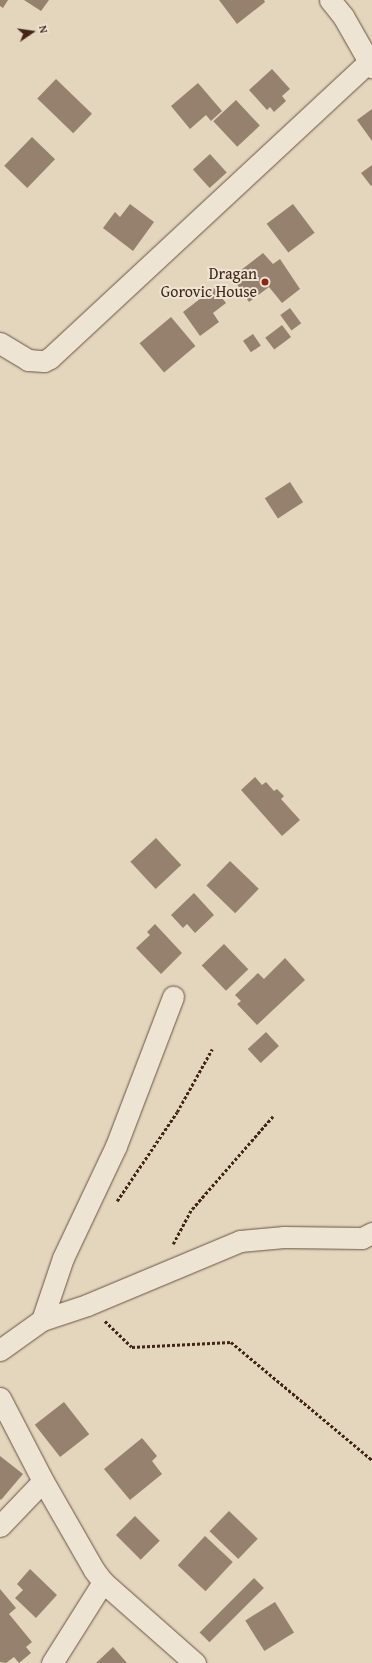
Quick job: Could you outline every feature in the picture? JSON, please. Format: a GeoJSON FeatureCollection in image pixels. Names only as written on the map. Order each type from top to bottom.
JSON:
{"type":"FeatureCollection","features":[{"type":"Feature","properties":{"kind":"street"},"geometry":{"type":"LineString","coordinates":[[0,343],[28,360],[44,362],[50,358],[370,64],[343,16],[330,0]]}},
{"type":"Feature","properties":{"kind":"street"},"geometry":{"type":"LineString","coordinates":[[42,1320],[63,1258],[116,1146],[173,997]]}},
{"type":"Feature","properties":{"kind":"street"},"geometry":{"type":"LineString","coordinates":[[0,1350],[42,1320],[87,1304],[240,1241],[284,1237],[362,1238],[372,1233]]}},
{"type":"Feature","properties":{"kind":"street"},"geometry":{"type":"LineString","coordinates":[[0,1398],[43,1481],[103,1582],[195,1663]]}},
{"type":"Feature","properties":{"kind":"street"},"geometry":{"type":"LineString","coordinates":[[0,1526],[43,1481]]}},
{"type":"Feature","properties":{"kind":"street"},"geometry":{"type":"LineString","coordinates":[[52,1663],[103,1582]]}},
{"type":"Feature","properties":{"kind":"path"},"geometry":{"type":"LineString","coordinates":[[115,1204],[177,1112],[212,1049]]}},
{"type":"Feature","properties":{"kind":"path"},"geometry":{"type":"LineString","coordinates":[[156,1275],[192,1209],[273,1116]]}},
{"type":"Feature","properties":{"kind":"path"},"geometry":{"type":"LineString","coordinates":[[87,1304],[132,1347],[231,1342],[372,1460]]}},
{"type":"Feature","properties":{"kind":"building"},"geometry":{"type":"Polygon","coordinates":[[[0,0],[8,0],[3,8],[0,6],[0,0]]]}},
{"type":"Feature","properties":{"kind":"building"},"geometry":{"type":"Polygon","coordinates":[[[24,0],[49,0],[41,11],[24,0]]]}},
{"type":"Feature","properties":{"kind":"building"},"geometry":{"type":"Polygon","coordinates":[[[219,0],[264,0],[265,2],[237,24],[219,0]]]}},
{"type":"Feature","properties":{"kind":"building"},"geometry":{"type":"Polygon","coordinates":[[[272,69],[290,89],[282,96],[286,101],[274,112],[270,107],[267,110],[249,90],[272,69]]]}},
{"type":"Feature","properties":{"kind":"building"},"geometry":{"type":"Polygon","coordinates":[[[56,79],[92,114],[73,133],[37,98],[56,79]]]}},
{"type":"Feature","properties":{"kind":"building"},"geometry":{"type":"Polygon","coordinates":[[[198,83],[222,111],[211,121],[206,115],[190,129],[171,106],[198,83]]]}},
{"type":"Feature","properties":{"kind":"building"},"geometry":{"type":"Polygon","coordinates":[[[236,100],[260,126],[237,147],[213,121],[236,100]]]}},
{"type":"Feature","properties":{"kind":"building"},"geometry":{"type":"Polygon","coordinates":[[[372,109],[372,141],[357,120],[372,109]]]}},
{"type":"Feature","properties":{"kind":"building"},"geometry":{"type":"Polygon","coordinates":[[[32,137],[55,159],[27,188],[4,166],[32,137]]]}},
{"type":"Feature","properties":{"kind":"building"},"geometry":{"type":"Polygon","coordinates":[[[210,154],[227,173],[210,188],[193,169],[210,154]]]}},
{"type":"Feature","properties":{"kind":"building"},"geometry":{"type":"Polygon","coordinates":[[[372,165],[372,185],[371,186],[361,173],[372,165]]]}},
{"type":"Feature","properties":{"kind":"building"},"geometry":{"type":"Polygon","coordinates":[[[130,204],[154,222],[133,251],[103,228],[115,212],[120,217],[130,204]]]}},
{"type":"Feature","properties":{"kind":"building"},"geometry":{"type":"Polygon","coordinates":[[[293,204],[315,233],[288,253],[267,224],[293,204]]]}},
{"type":"Feature","properties":{"kind":"building","name":"Dragan Gorovic House"},"geometry":{"type":"Polygon","coordinates":[[[263,253],[273,264],[280,259],[300,289],[282,303],[269,287],[249,302],[232,277],[263,253]]]}},
{"type":"Feature","properties":{"kind":"building"},"geometry":{"type":"Polygon","coordinates":[[[214,288],[226,303],[213,313],[219,322],[200,336],[183,312],[214,288]]]}},
{"type":"Feature","properties":{"kind":"building"},"geometry":{"type":"Polygon","coordinates":[[[290,308],[301,323],[291,330],[280,315],[290,308]]]}},
{"type":"Feature","properties":{"kind":"building"},"geometry":{"type":"Polygon","coordinates":[[[171,317],[195,346],[164,372],[140,343],[171,317]]]}},
{"type":"Feature","properties":{"kind":"building"},"geometry":{"type":"Polygon","coordinates":[[[282,325],[291,337],[274,350],[265,338],[282,325]]]}},
{"type":"Feature","properties":{"kind":"building"},"geometry":{"type":"Polygon","coordinates":[[[253,334],[261,346],[251,352],[243,341],[253,334]]]}},
{"type":"Feature","properties":{"kind":"building"},"geometry":{"type":"Polygon","coordinates":[[[290,482],[303,502],[278,518],[265,498],[290,482]]]}},
{"type":"Feature","properties":{"kind":"building"},"geometry":{"type":"Polygon","coordinates":[[[255,777],[262,785],[266,782],[274,791],[277,789],[284,796],[281,799],[300,820],[282,836],[241,790],[255,777]]]}},
{"type":"Feature","properties":{"kind":"building"},"geometry":{"type":"Polygon","coordinates":[[[156,838],[181,865],[156,889],[130,862],[156,838]]]}},
{"type":"Feature","properties":{"kind":"building"},"geometry":{"type":"Polygon","coordinates":[[[230,861],[259,889],[235,913],[206,885],[230,861]]]}},
{"type":"Feature","properties":{"kind":"building"},"geometry":{"type":"Polygon","coordinates":[[[194,893],[214,915],[195,933],[187,924],[183,928],[171,915],[194,893]]]}},
{"type":"Feature","properties":{"kind":"building"},"geometry":{"type":"Polygon","coordinates":[[[155,924],[182,953],[161,974],[136,948],[150,935],[147,932],[155,924]]]}},
{"type":"Feature","properties":{"kind":"building"},"geometry":{"type":"Polygon","coordinates":[[[224,944],[248,969],[226,991],[202,966],[224,944]]]}},
{"type":"Feature","properties":{"kind":"building"},"geometry":{"type":"Polygon","coordinates":[[[285,958],[305,980],[257,1025],[237,1004],[241,1001],[235,995],[258,973],[264,979],[285,958]]]}},
{"type":"Feature","properties":{"kind":"building"},"geometry":{"type":"Polygon","coordinates":[[[266,1032],[279,1046],[261,1063],[248,1049],[266,1032]]]}},
{"type":"Feature","properties":{"kind":"building"},"geometry":{"type":"Polygon","coordinates":[[[64,1402],[89,1434],[60,1457],[35,1425],[64,1402]]]}},
{"type":"Feature","properties":{"kind":"building"},"geometry":{"type":"Polygon","coordinates":[[[142,1438],[157,1456],[152,1461],[162,1474],[130,1500],[104,1469],[142,1438]]]}},
{"type":"Feature","properties":{"kind":"building"},"geometry":{"type":"Polygon","coordinates":[[[0,1456],[23,1474],[1,1500],[0,1499],[0,1456]]]}},
{"type":"Feature","properties":{"kind":"building"},"geometry":{"type":"Polygon","coordinates":[[[229,1511],[258,1539],[238,1559],[210,1531],[229,1511]]]}},
{"type":"Feature","properties":{"kind":"building"},"geometry":{"type":"Polygon","coordinates":[[[135,1516],[160,1541],[141,1560],[116,1535],[135,1516]]]}},
{"type":"Feature","properties":{"kind":"building"},"geometry":{"type":"Polygon","coordinates":[[[205,1536],[233,1562],[206,1591],[178,1565],[205,1536]]]}},
{"type":"Feature","properties":{"kind":"building"},"geometry":{"type":"Polygon","coordinates":[[[30,1569],[57,1595],[36,1618],[15,1598],[23,1590],[17,1584],[30,1569]]]}},
{"type":"Feature","properties":{"kind":"building"},"geometry":{"type":"Polygon","coordinates":[[[254,1578],[264,1588],[209,1642],[200,1632],[254,1578]]]}},
{"type":"Feature","properties":{"kind":"building"},"geometry":{"type":"Polygon","coordinates":[[[0,1589],[16,1608],[9,1614],[32,1642],[26,1647],[31,1653],[19,1663],[14,1657],[6,1663],[0,1662],[0,1589]]]}},
{"type":"Feature","properties":{"kind":"building"},"geometry":{"type":"Polygon","coordinates":[[[275,1602],[294,1633],[264,1651],[245,1621],[275,1602]]]}},
{"type":"Feature","properties":{"kind":"building"},"geometry":{"type":"Polygon","coordinates":[[[113,1647],[127,1663],[96,1663],[113,1647]]]}},
{"type":"Feature","properties":{"kind":"place","name":"Dragan Gorovic House"},"geometry":{"type":"Point","coordinates":[265,282]}}]}
